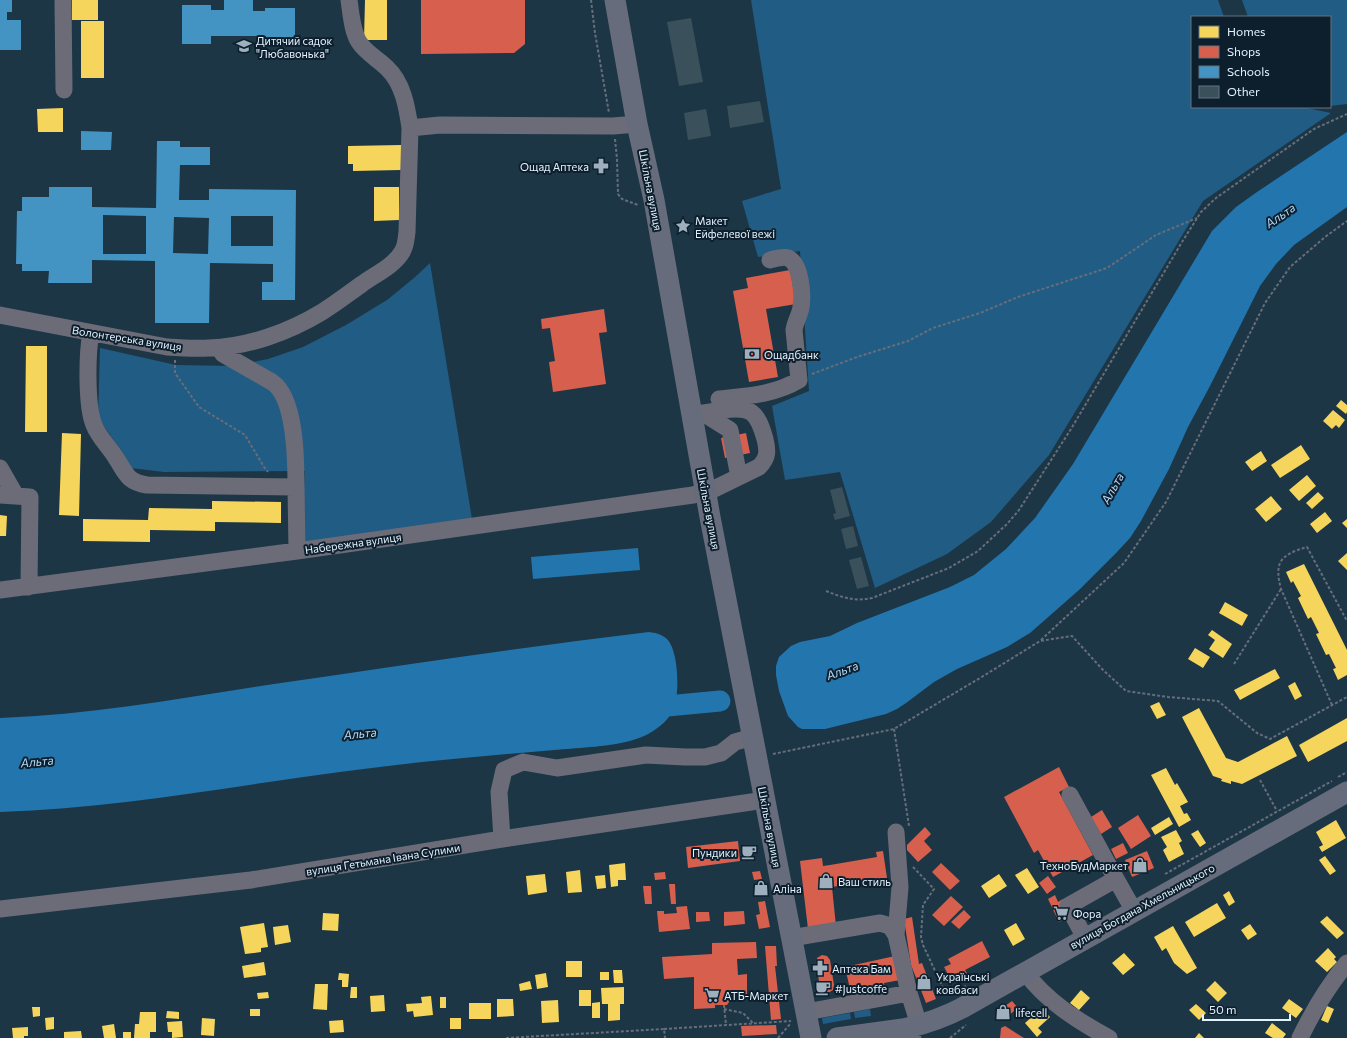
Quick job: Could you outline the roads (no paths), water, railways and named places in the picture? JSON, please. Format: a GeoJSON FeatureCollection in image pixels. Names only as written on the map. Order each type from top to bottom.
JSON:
{"type":"FeatureCollection","features":[{"type":"Feature","properties":{"kind":"main road","name":"Шкільна вулиця"},"geometry":{"type":"LineString","coordinates":[[615,0],[637,124],[654,200],[694,410],[705,492],[791,938],[801,1022],[811,1038]]}},
{"type":"Feature","properties":{"kind":"main road","name":"вулиця Богдана Хмельницького"},"geometry":{"type":"LineString","coordinates":[[836,1038],[919,1030],[962,1008],[1347,792]]}},
{"type":"Feature","properties":{"kind":"main road"},"geometry":{"type":"LineString","coordinates":[[801,1022],[836,1038]]}},
{"type":"Feature","properties":{"kind":"street"},"geometry":{"type":"LineString","coordinates":[[63,0],[64,90]]}},
{"type":"Feature","properties":{"kind":"street","name":"Волонтерська вулиця"},"geometry":{"type":"LineString","coordinates":[[0,315],[140,342],[194,349],[219,348],[237,345],[269,336],[303,323],[360,286],[398,257],[403,252],[405,245],[410,128],[406,104],[398,81],[388,68],[359,42],[349,0]]}},
{"type":"Feature","properties":{"kind":"street"},"geometry":{"type":"LineString","coordinates":[[410,128],[440,125],[613,126],[637,124]]}},
{"type":"Feature","properties":{"kind":"street"},"geometry":{"type":"LineString","coordinates":[[694,410],[789,386],[799,380],[794,330],[802,303],[799,276],[796,266],[789,258],[770,260]]}},
{"type":"Feature","properties":{"kind":"street"},"geometry":{"type":"LineString","coordinates":[[91,333],[88,352],[90,414],[99,435],[111,449],[126,475],[131,480],[147,485],[289,487]]}},
{"type":"Feature","properties":{"kind":"street"},"geometry":{"type":"LineString","coordinates":[[219,348],[223,354],[276,385],[280,390],[288,410],[294,432],[296,459],[289,487],[297,551]]}},
{"type":"Feature","properties":{"kind":"street","name":"Набережна вулиця"},"geometry":{"type":"LineString","coordinates":[[0,590],[297,551],[705,492],[759,467],[763,463],[768,455],[768,448],[759,421],[754,415],[743,408],[694,410]]}},
{"type":"Feature","properties":{"kind":"street"},"geometry":{"type":"LineString","coordinates":[[694,410],[730,430],[739,477]]}},
{"type":"Feature","properties":{"kind":"street"},"geometry":{"type":"LineString","coordinates":[[0,468],[8,495],[30,496],[28,587]]}},
{"type":"Feature","properties":{"kind":"street"},"geometry":{"type":"LineString","coordinates":[[502,840],[499,792],[504,770],[523,762],[557,768],[656,754],[685,757],[705,756],[721,753],[735,742],[753,737]]}},
{"type":"Feature","properties":{"kind":"street"},"geometry":{"type":"LineString","coordinates":[[1070,795],[1134,911]]}},
{"type":"Feature","properties":{"kind":"street","name":"вулиця Гетьмана Івана Сулими"},"geometry":{"type":"LineString","coordinates":[[0,909],[251,880],[765,800]]}},
{"type":"Feature","properties":{"kind":"street"},"geometry":{"type":"LineString","coordinates":[[897,841],[900,887],[896,935],[919,1030]]}},
{"type":"Feature","properties":{"kind":"street"},"geometry":{"type":"LineString","coordinates":[[1085,938],[1068,906],[1116,879]]}},
{"type":"Feature","properties":{"kind":"street"},"geometry":{"type":"LineString","coordinates":[[791,938],[880,923],[890,926],[896,935]]}},
{"type":"Feature","properties":{"kind":"street"},"geometry":{"type":"LineString","coordinates":[[1300,1038],[1321,998],[1347,963]]}},
{"type":"Feature","properties":{"kind":"street"},"geometry":{"type":"LineString","coordinates":[[1025,972],[1039,989],[1052,1000],[1078,1019],[1109,1038]]}},
{"type":"Feature","properties":{"kind":"street"},"geometry":{"type":"LineString","coordinates":[[801,1022],[909,993]]}},
{"type":"Feature","properties":{"kind":"water"},"geometry":{"type":"Polygon","coordinates":[[[1347,132],[1347,207],[1294,245],[1276,264],[1260,286],[1188,427],[1169,469],[1141,521],[1130,538],[1079,590],[1030,633],[1007,647],[957,669],[934,682],[897,709],[886,714],[825,729],[802,729],[798,727],[788,716],[779,691],[776,666],[779,657],[791,646],[800,642],[830,636],[857,623],[950,587],[974,575],[1006,549],[1035,518],[1073,464],[1212,231],[1236,207],[1347,132]]]}},
{"type":"Feature","properties":{"kind":"water"},"geometry":{"type":"Polygon","coordinates":[[[638,548],[640,570],[533,579],[531,557],[638,548]]]}},
{"type":"Feature","properties":{"kind":"water"},"geometry":{"type":"Polygon","coordinates":[[[649,632],[663,636],[671,645],[676,663],[677,695],[673,711],[664,722],[652,732],[626,742],[595,747],[422,762],[99,805],[0,812],[0,718],[103,710],[462,657],[649,632]]]}},
{"type":"Feature","properties":{"kind":"waterway","name":"Альта"},"geometry":{"type":"LineString","coordinates":[[646,708],[720,701]]}},
{"type":"Feature","properties":{"kind":"place","name":"Дитячий садок \"Любавонька\""},"geometry":{"type":"Point","coordinates":[244,46]}},
{"type":"Feature","properties":{"kind":"place","name":"Ощад Аптека"},"geometry":{"type":"Point","coordinates":[601,166]}},
{"type":"Feature","properties":{"kind":"place","name":"Макет Ейфелевої вежі"},"geometry":{"type":"Point","coordinates":[683,226]}},
{"type":"Feature","properties":{"kind":"place","name":"Ощадбанк"},"geometry":{"type":"Point","coordinates":[752,354]}},
{"type":"Feature","properties":{"kind":"place","name":"Пундики"},"geometry":{"type":"Point","coordinates":[749,852]}},
{"type":"Feature","properties":{"kind":"place","name":"ТехноБудМаркет"},"geometry":{"type":"Point","coordinates":[1140,865]}},
{"type":"Feature","properties":{"kind":"place","name":"Ваш стиль"},"geometry":{"type":"Point","coordinates":[826,881]}},
{"type":"Feature","properties":{"kind":"place","name":"Аліна"},"geometry":{"type":"Point","coordinates":[761,888]}},
{"type":"Feature","properties":{"kind":"place","name":"Фора"},"geometry":{"type":"Point","coordinates":[1061,913]}},
{"type":"Feature","properties":{"kind":"place","name":"Аптека Бам"},"geometry":{"type":"Point","coordinates":[820,968]}},
{"type":"Feature","properties":{"kind":"place","name":"Українські ковбаси"},"geometry":{"type":"Point","coordinates":[924,982]}},
{"type":"Feature","properties":{"kind":"place","name":"#Justcoffe"},"geometry":{"type":"Point","coordinates":[823,988]}},
{"type":"Feature","properties":{"kind":"place","name":"АТБ-Маркет"},"geometry":{"type":"Point","coordinates":[712,995]}},
{"type":"Feature","properties":{"kind":"place","name":"lifecell"},"geometry":{"type":"Point","coordinates":[1003,1012]}}]}
